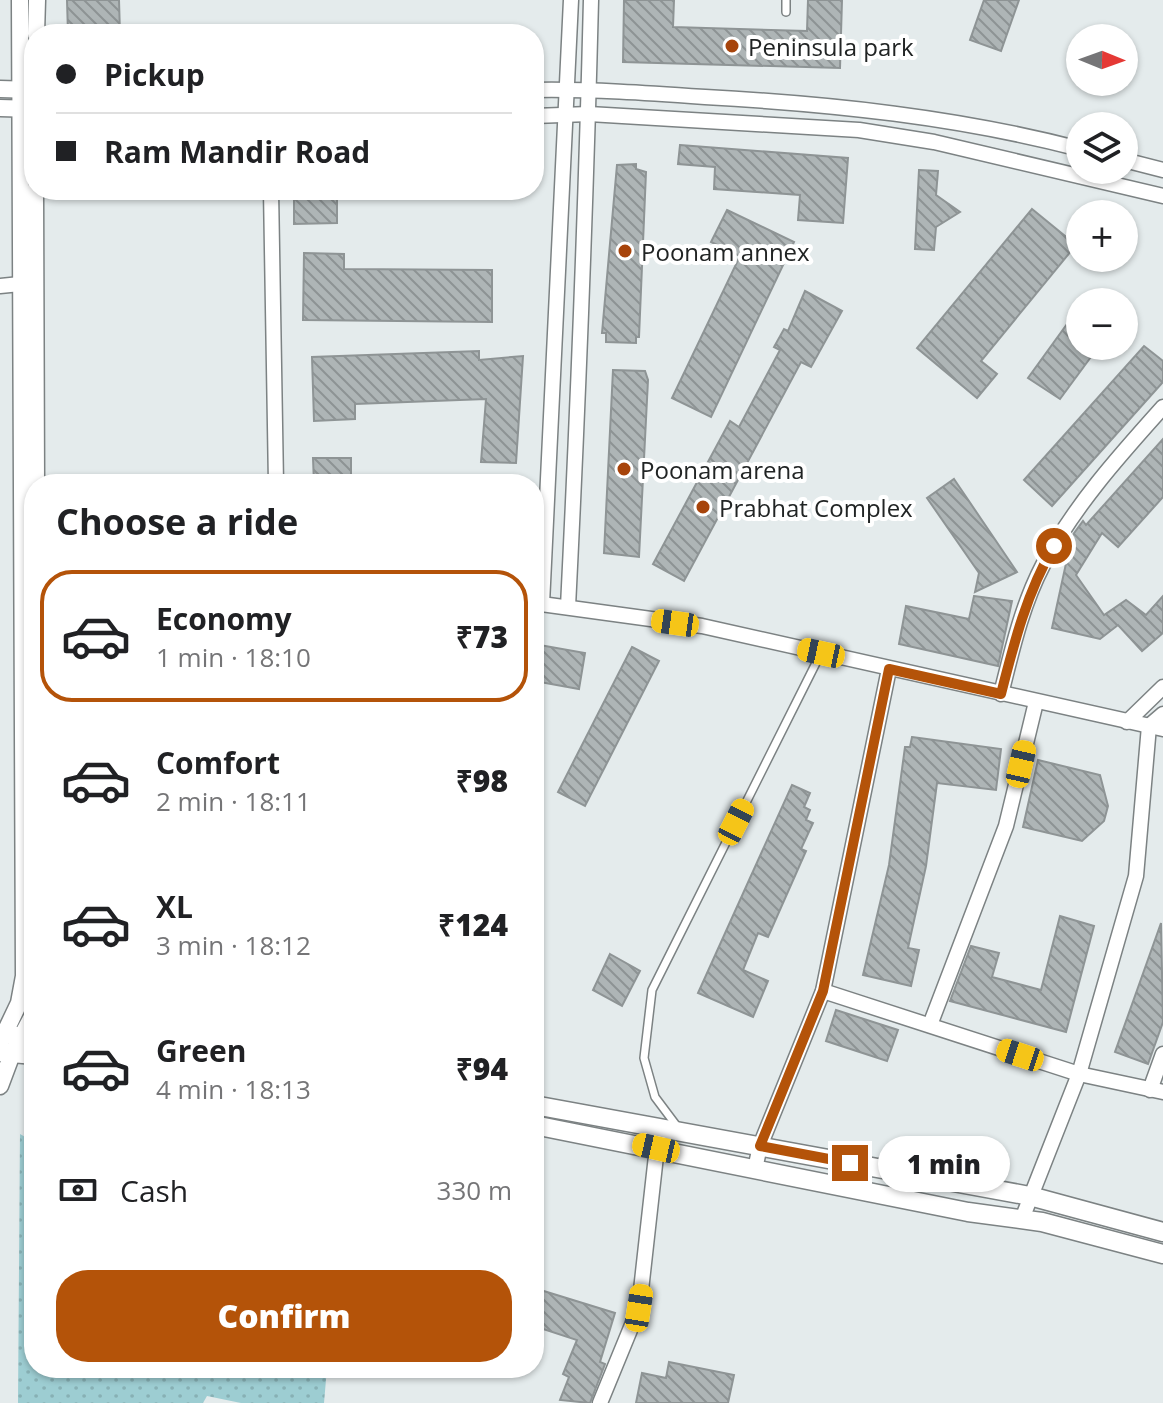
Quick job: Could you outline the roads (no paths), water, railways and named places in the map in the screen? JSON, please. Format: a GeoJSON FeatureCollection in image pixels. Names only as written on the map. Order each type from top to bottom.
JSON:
{"type":"FeatureCollection","features":[{"type":"Feature","properties":{"kind":"main road"},"geometry":{"type":"LineString","coordinates":[[544,1107],[1030,1196],[1163,1232]]}},
{"type":"Feature","properties":{"kind":"main road"},"geometry":{"type":"LineString","coordinates":[[544,1127],[1022,1219],[1163,1254]]}},
{"type":"Feature","properties":{"kind":"street"},"geometry":{"type":"LineString","coordinates":[[20,0],[24,51]]}},
{"type":"Feature","properties":{"kind":"street"},"geometry":{"type":"LineString","coordinates":[[36,24],[37,0]]}},
{"type":"Feature","properties":{"kind":"street"},"geometry":{"type":"LineString","coordinates":[[544,498],[571,0]]}},
{"type":"Feature","properties":{"kind":"street"},"geometry":{"type":"LineString","coordinates":[[568,607],[591,90],[591,0]]}},
{"type":"Feature","properties":{"kind":"street"},"geometry":{"type":"LineString","coordinates":[[0,89],[24,90]]}},
{"type":"Feature","properties":{"kind":"street"},"geometry":{"type":"LineString","coordinates":[[544,90],[813,103],[964,125],[1066,146]]}},
{"type":"Feature","properties":{"kind":"street"},"geometry":{"type":"LineString","coordinates":[[0,108],[24,109]]}},
{"type":"Feature","properties":{"kind":"street"},"geometry":{"type":"LineString","coordinates":[[544,116],[589,114],[859,130],[1066,167]]}},
{"type":"Feature","properties":{"kind":"street"},"geometry":{"type":"LineString","coordinates":[[960,148],[964,125]]}},
{"type":"Feature","properties":{"kind":"street"},"geometry":{"type":"LineString","coordinates":[[1138,164],[1163,170]]}},
{"type":"Feature","properties":{"kind":"street"},"geometry":{"type":"LineString","coordinates":[[24,184],[20,284],[25,474]]}},
{"type":"Feature","properties":{"kind":"street"},"geometry":{"type":"LineString","coordinates":[[1126,184],[1163,196]]}},
{"type":"Feature","properties":{"kind":"street"},"geometry":{"type":"LineString","coordinates":[[35,200],[36,474]]}},
{"type":"Feature","properties":{"kind":"street"},"geometry":{"type":"LineString","coordinates":[[271,200],[276,474]]}},
{"type":"Feature","properties":{"kind":"street"},"geometry":{"type":"LineString","coordinates":[[0,286],[20,284]]}},
{"type":"Feature","properties":{"kind":"street"},"geometry":{"type":"LineString","coordinates":[[1001,694],[1016,633],[1043,566],[1078,508],[1163,407]]}},
{"type":"Feature","properties":{"kind":"street"},"geometry":{"type":"LineString","coordinates":[[544,604],[702,626],[1156,728]]}},
{"type":"Feature","properties":{"kind":"street"},"geometry":{"type":"LineString","coordinates":[[755,1169],[760,1146],[823,991],[889,669]]}},
{"type":"Feature","properties":{"kind":"street"},"geometry":{"type":"LineString","coordinates":[[1127,722],[1163,687]]}},
{"type":"Feature","properties":{"kind":"street"},"geometry":{"type":"LineString","coordinates":[[930,1025],[1006,826],[1036,702]]}},
{"type":"Feature","properties":{"kind":"street"},"geometry":{"type":"LineString","coordinates":[[1022,1219],[1079,1074],[1136,876],[1156,728],[1163,714]]}},
{"type":"Feature","properties":{"kind":"street"},"geometry":{"type":"LineString","coordinates":[[0,1086],[24,976]]}},
{"type":"Feature","properties":{"kind":"street"},"geometry":{"type":"LineString","coordinates":[[823,991],[1079,1074],[1156,1091],[1163,1054]]}},
{"type":"Feature","properties":{"kind":"street"},"geometry":{"type":"LineString","coordinates":[[11,1042],[24,1026]]}},
{"type":"Feature","properties":{"kind":"street"},"geometry":{"type":"LineString","coordinates":[[600,1403],[639,1308],[659,1129]]}},
{"type":"Feature","properties":{"kind":"lane"},"geometry":{"type":"LineString","coordinates":[[786,0],[786,12]]}},
{"type":"Feature","properties":{"kind":"lane"},"geometry":{"type":"LineString","coordinates":[[681,1132],[655,1097],[644,1058],[652,990],[821,653]]}},
{"type":"Feature","properties":{"kind":"place","name":"Peninsula park"},"geometry":{"type":"Point","coordinates":[732,46]}},
{"type":"Feature","properties":{"kind":"place","name":"Poonam annex"},"geometry":{"type":"Point","coordinates":[625,251]}},
{"type":"Feature","properties":{"kind":"place","name":"Poonam arena"},"geometry":{"type":"Point","coordinates":[624,469]}},
{"type":"Feature","properties":{"kind":"place","name":"Prabhat Complex"},"geometry":{"type":"Point","coordinates":[703,507]}}]}
